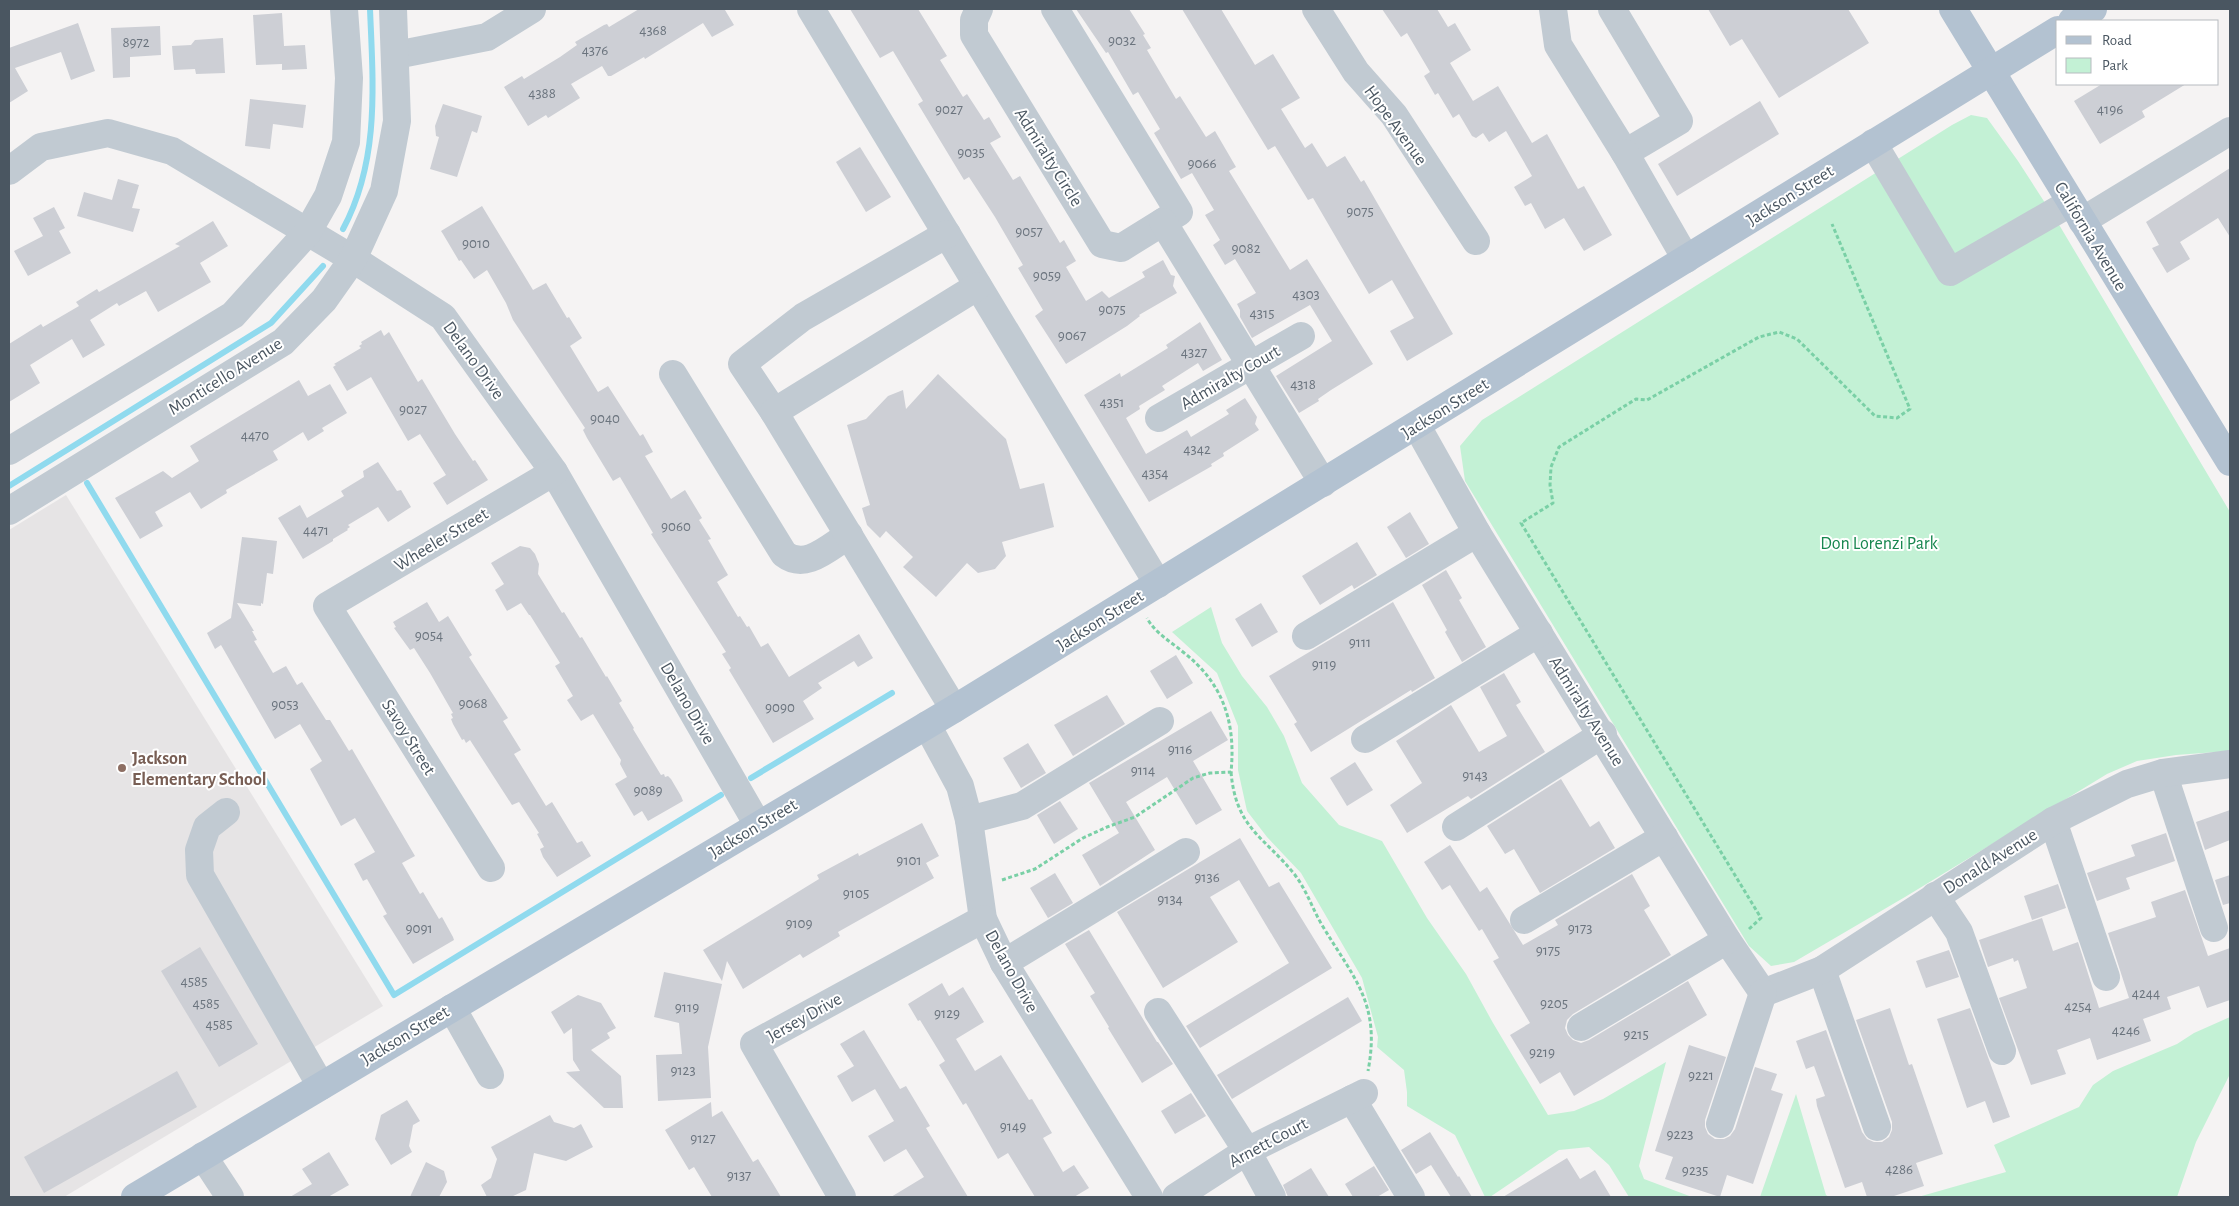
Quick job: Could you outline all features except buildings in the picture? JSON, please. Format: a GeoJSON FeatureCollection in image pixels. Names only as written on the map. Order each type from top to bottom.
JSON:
{"type":"FeatureCollection","features":[{"type":"Feature","properties":{"kind":"main road","name":"California Avenue"},"geometry":{"type":"LineString","coordinates":[[1953,9],[2230,462]]}},
{"type":"Feature","properties":{"kind":"main road"},"geometry":{"type":"LineString","coordinates":[[2074,20],[2093,9]]}},
{"type":"Feature","properties":{"kind":"main road","name":"Jackson Street"},"geometry":{"type":"LineString","coordinates":[[135,1197],[954,709],[1416,426],[1990,70],[2056,31]]}},
{"type":"Feature","properties":{"kind":"street"},"geometry":{"type":"LineString","coordinates":[[9,451],[233,315],[308,233],[328,196],[346,142],[349,78],[344,9]]}},
{"type":"Feature","properties":{"kind":"street","name":"Monticello Avenue"},"geometry":{"type":"LineString","coordinates":[[9,511],[283,342],[324,300],[353,259],[384,191],[397,121],[393,9]]}},
{"type":"Feature","properties":{"kind":"street"},"geometry":{"type":"LineString","coordinates":[[396,56],[487,37],[532,9]]}},
{"type":"Feature","properties":{"kind":"street"},"geometry":{"type":"LineString","coordinates":[[811,9],[1158,584]]}},
{"type":"Feature","properties":{"kind":"street","name":"Admiralty Circle"},"geometry":{"type":"LineString","coordinates":[[979,9],[974,20],[974,35],[1102,244],[1121,248],[1179,212],[1055,9]]}},
{"type":"Feature","properties":{"kind":"street","name":"Hope Avenue"},"geometry":{"type":"LineString","coordinates":[[1316,9],[1356,72],[1394,115],[1476,241]]}},
{"type":"Feature","properties":{"kind":"street"},"geometry":{"type":"LineString","coordinates":[[1553,9],[1558,45],[1625,154],[1686,259]]}},
{"type":"Feature","properties":{"kind":"street"},"geometry":{"type":"LineString","coordinates":[[1612,9],[1679,121],[1625,154]]}},
{"type":"Feature","properties":{"kind":"street"},"geometry":{"type":"LineString","coordinates":[[1873,143],[1950,272],[2076,212],[2230,131]]}},
{"type":"Feature","properties":{"kind":"street","name":"Delano Drive"},"geometry":{"type":"LineString","coordinates":[[9,171],[41,147],[108,133],[172,151],[353,259],[443,317],[554,472],[758,825]]}},
{"type":"Feature","properties":{"kind":"street"},"geometry":{"type":"LineString","coordinates":[[1163,222],[1323,483]]}},
{"type":"Feature","properties":{"kind":"street"},"geometry":{"type":"LineString","coordinates":[[947,234],[803,317],[742,364],[774,412],[954,709]]}},
{"type":"Feature","properties":{"kind":"street"},"geometry":{"type":"LineString","coordinates":[[774,412],[978,286]]}},
{"type":"Feature","properties":{"kind":"street","name":"Admiralty Court"},"geometry":{"type":"LineString","coordinates":[[1159,418],[1301,336]]}},
{"type":"Feature","properties":{"kind":"street"},"geometry":{"type":"LineString","coordinates":[[673,374],[784,554],[792,561],[807,561],[849,535]]}},
{"type":"Feature","properties":{"kind":"street","name":"Admiralty Avenue"},"geometry":{"type":"LineString","coordinates":[[1416,426],[1477,533],[1603,734],[1727,940],[1763,993]]}},
{"type":"Feature","properties":{"kind":"street","name":"Wheeler Street"},"geometry":{"type":"LineString","coordinates":[[327,606],[554,472]]}},
{"type":"Feature","properties":{"kind":"street"},"geometry":{"type":"LineString","coordinates":[[1306,636],[1477,533]]}},
{"type":"Feature","properties":{"kind":"street","name":"Savoy Street"},"geometry":{"type":"LineString","coordinates":[[327,606],[491,868]]}},
{"type":"Feature","properties":{"kind":"street"},"geometry":{"type":"LineString","coordinates":[[1365,739],[1539,633]]}},
{"type":"Feature","properties":{"kind":"street"},"geometry":{"type":"LineString","coordinates":[[969,820],[1022,806],[1160,721]]}},
{"type":"Feature","properties":{"kind":"street","name":"Delano Drive"},"geometry":{"type":"LineString","coordinates":[[927,725],[960,786],[969,820],[983,919],[1004,963],[1149,1197]]}},
{"type":"Feature","properties":{"kind":"street"},"geometry":{"type":"LineString","coordinates":[[1456,827],[1603,734]]}},
{"type":"Feature","properties":{"kind":"street","name":"Donald Avenue"},"geometry":{"type":"LineString","coordinates":[[1763,993],[1822,970],[2053,821],[2126,784],[2163,773],[2230,764]]}},
{"type":"Feature","properties":{"kind":"street"},"geometry":{"type":"LineString","coordinates":[[2163,773],[2214,928]]}},
{"type":"Feature","properties":{"kind":"street"},"geometry":{"type":"LineString","coordinates":[[226,812],[207,827],[199,850],[200,875],[321,1086]]}},
{"type":"Feature","properties":{"kind":"street"},"geometry":{"type":"LineString","coordinates":[[2053,821],[2106,977]]}},
{"type":"Feature","properties":{"kind":"street"},"geometry":{"type":"LineString","coordinates":[[1524,920],[1664,837]]}},
{"type":"Feature","properties":{"kind":"street"},"geometry":{"type":"LineString","coordinates":[[1004,963],[1186,852]]}},
{"type":"Feature","properties":{"kind":"street"},"geometry":{"type":"LineString","coordinates":[[1935,896],[1959,932],[2002,1051]]}},
{"type":"Feature","properties":{"kind":"street","name":"Jersey Drive"},"geometry":{"type":"LineString","coordinates":[[842,1197],[754,1044],[983,919]]}},
{"type":"Feature","properties":{"kind":"street"},"geometry":{"type":"LineString","coordinates":[[1581,1027],[1727,940]]}},
{"type":"Feature","properties":{"kind":"street"},"geometry":{"type":"LineString","coordinates":[[1822,970],[1877,1127]]}},
{"type":"Feature","properties":{"kind":"street"},"geometry":{"type":"LineString","coordinates":[[1720,1124],[1763,993]]}},
{"type":"Feature","properties":{"kind":"street"},"geometry":{"type":"LineString","coordinates":[[452,1008],[490,1076]]}},
{"type":"Feature","properties":{"kind":"street"},"geometry":{"type":"LineString","coordinates":[[1158,1012],[1246,1151],[1272,1197]]}},
{"type":"Feature","properties":{"kind":"street"},"geometry":{"type":"LineString","coordinates":[[1356,1098],[1411,1197]]}},
{"type":"Feature","properties":{"kind":"street","name":"Arnett Court"},"geometry":{"type":"LineString","coordinates":[[1176,1197],[1246,1151],[1356,1098]]}},
{"type":"Feature","properties":{"kind":"street"},"geometry":{"type":"LineString","coordinates":[[203,1156],[230,1197]]}},
{"type":"Feature","properties":{"kind":"path"},"geometry":{"type":"LineString","coordinates":[[1727,940],[1748,930],[1761,918],[1521,523],[1553,503],[1550,485],[1551,467],[1559,447],[1636,399],[1648,400],[1759,337],[1779,332],[1797,339],[1875,416],[1897,418],[1910,409],[1832,224]]}},
{"type":"Feature","properties":{"kind":"path"},"geometry":{"type":"LineString","coordinates":[[1135,598],[1153,629],[1201,668],[1221,697],[1229,717],[1231,730],[1231,772],[1233,789],[1240,811],[1253,831],[1293,873],[1306,890],[1321,924],[1348,965],[1360,988],[1370,1015],[1372,1049],[1356,1098]]}},
{"type":"Feature","properties":{"kind":"path"},"geometry":{"type":"LineString","coordinates":[[977,887],[1034,869],[1083,838],[1107,827],[1135,818],[1193,778],[1210,772],[1231,772]]}},
{"type":"Feature","properties":{"kind":"shaded area","name":"Jackson Elementary School"},"geometry":{"type":"Polygon","coordinates":[[[66,495],[383,1006],[64,1197],[9,1197],[9,530],[66,495]]]}},
{"type":"Feature","properties":{"kind":"green space","name":"Don Lorenzi Park"},"geometry":{"type":"Polygon","coordinates":[[[1971,115],[1987,118],[2018,161],[2058,223],[2230,512],[2230,751],[2176,755],[2137,761],[2107,774],[1794,962],[1771,966],[1749,946],[1465,481],[1460,446],[1482,420],[1952,125],[1971,115]]]}},
{"type":"Feature","properties":{"kind":"green space"},"geometry":{"type":"Polygon","coordinates":[[[1211,607],[1222,643],[1242,676],[1267,707],[1284,736],[1302,783],[1339,825],[1382,841],[1427,918],[1466,974],[1548,1115],[1574,1111],[1603,1099],[1666,1062],[1639,1166],[1644,1179],[1692,1197],[1629,1197],[1609,1165],[1589,1147],[1559,1150],[1490,1197],[1485,1197],[1455,1135],[1407,1106],[1404,1070],[1377,1047],[1378,1037],[1362,978],[1301,873],[1267,837],[1247,811],[1238,770],[1238,726],[1217,673],[1172,632],[1211,607]]]}},
{"type":"Feature","properties":{"kind":"green space"},"geometry":{"type":"Polygon","coordinates":[[[2230,1017],[2230,1074],[2196,1142],[2177,1197],[1918,1197],[2006,1172],[1994,1145],[2079,1107],[2093,1085],[2113,1071],[2177,1044],[2194,1033],[2230,1017]]]}},
{"type":"Feature","properties":{"kind":"green space"},"geometry":{"type":"Polygon","coordinates":[[[1796,1094],[1826,1195],[1829,1197],[1760,1197],[1796,1094]]]}},
{"type":"Feature","properties":{"kind":"waterway"},"geometry":{"type":"LineString","coordinates":[[343,229],[355,203],[369,149],[373,93],[370,9]]}},
{"type":"Feature","properties":{"kind":"waterway"},"geometry":{"type":"LineString","coordinates":[[9,486],[271,323],[323,266]]}},
{"type":"Feature","properties":{"kind":"waterway"},"geometry":{"type":"LineString","coordinates":[[87,483],[394,995],[721,795]]}},
{"type":"Feature","properties":{"kind":"waterway"},"geometry":{"type":"LineString","coordinates":[[751,778],[892,693]]}},
{"type":"Feature","properties":{"kind":"place","name":"Jackson Elementary School"},"geometry":{"type":"Point","coordinates":[122,768]}}]}
